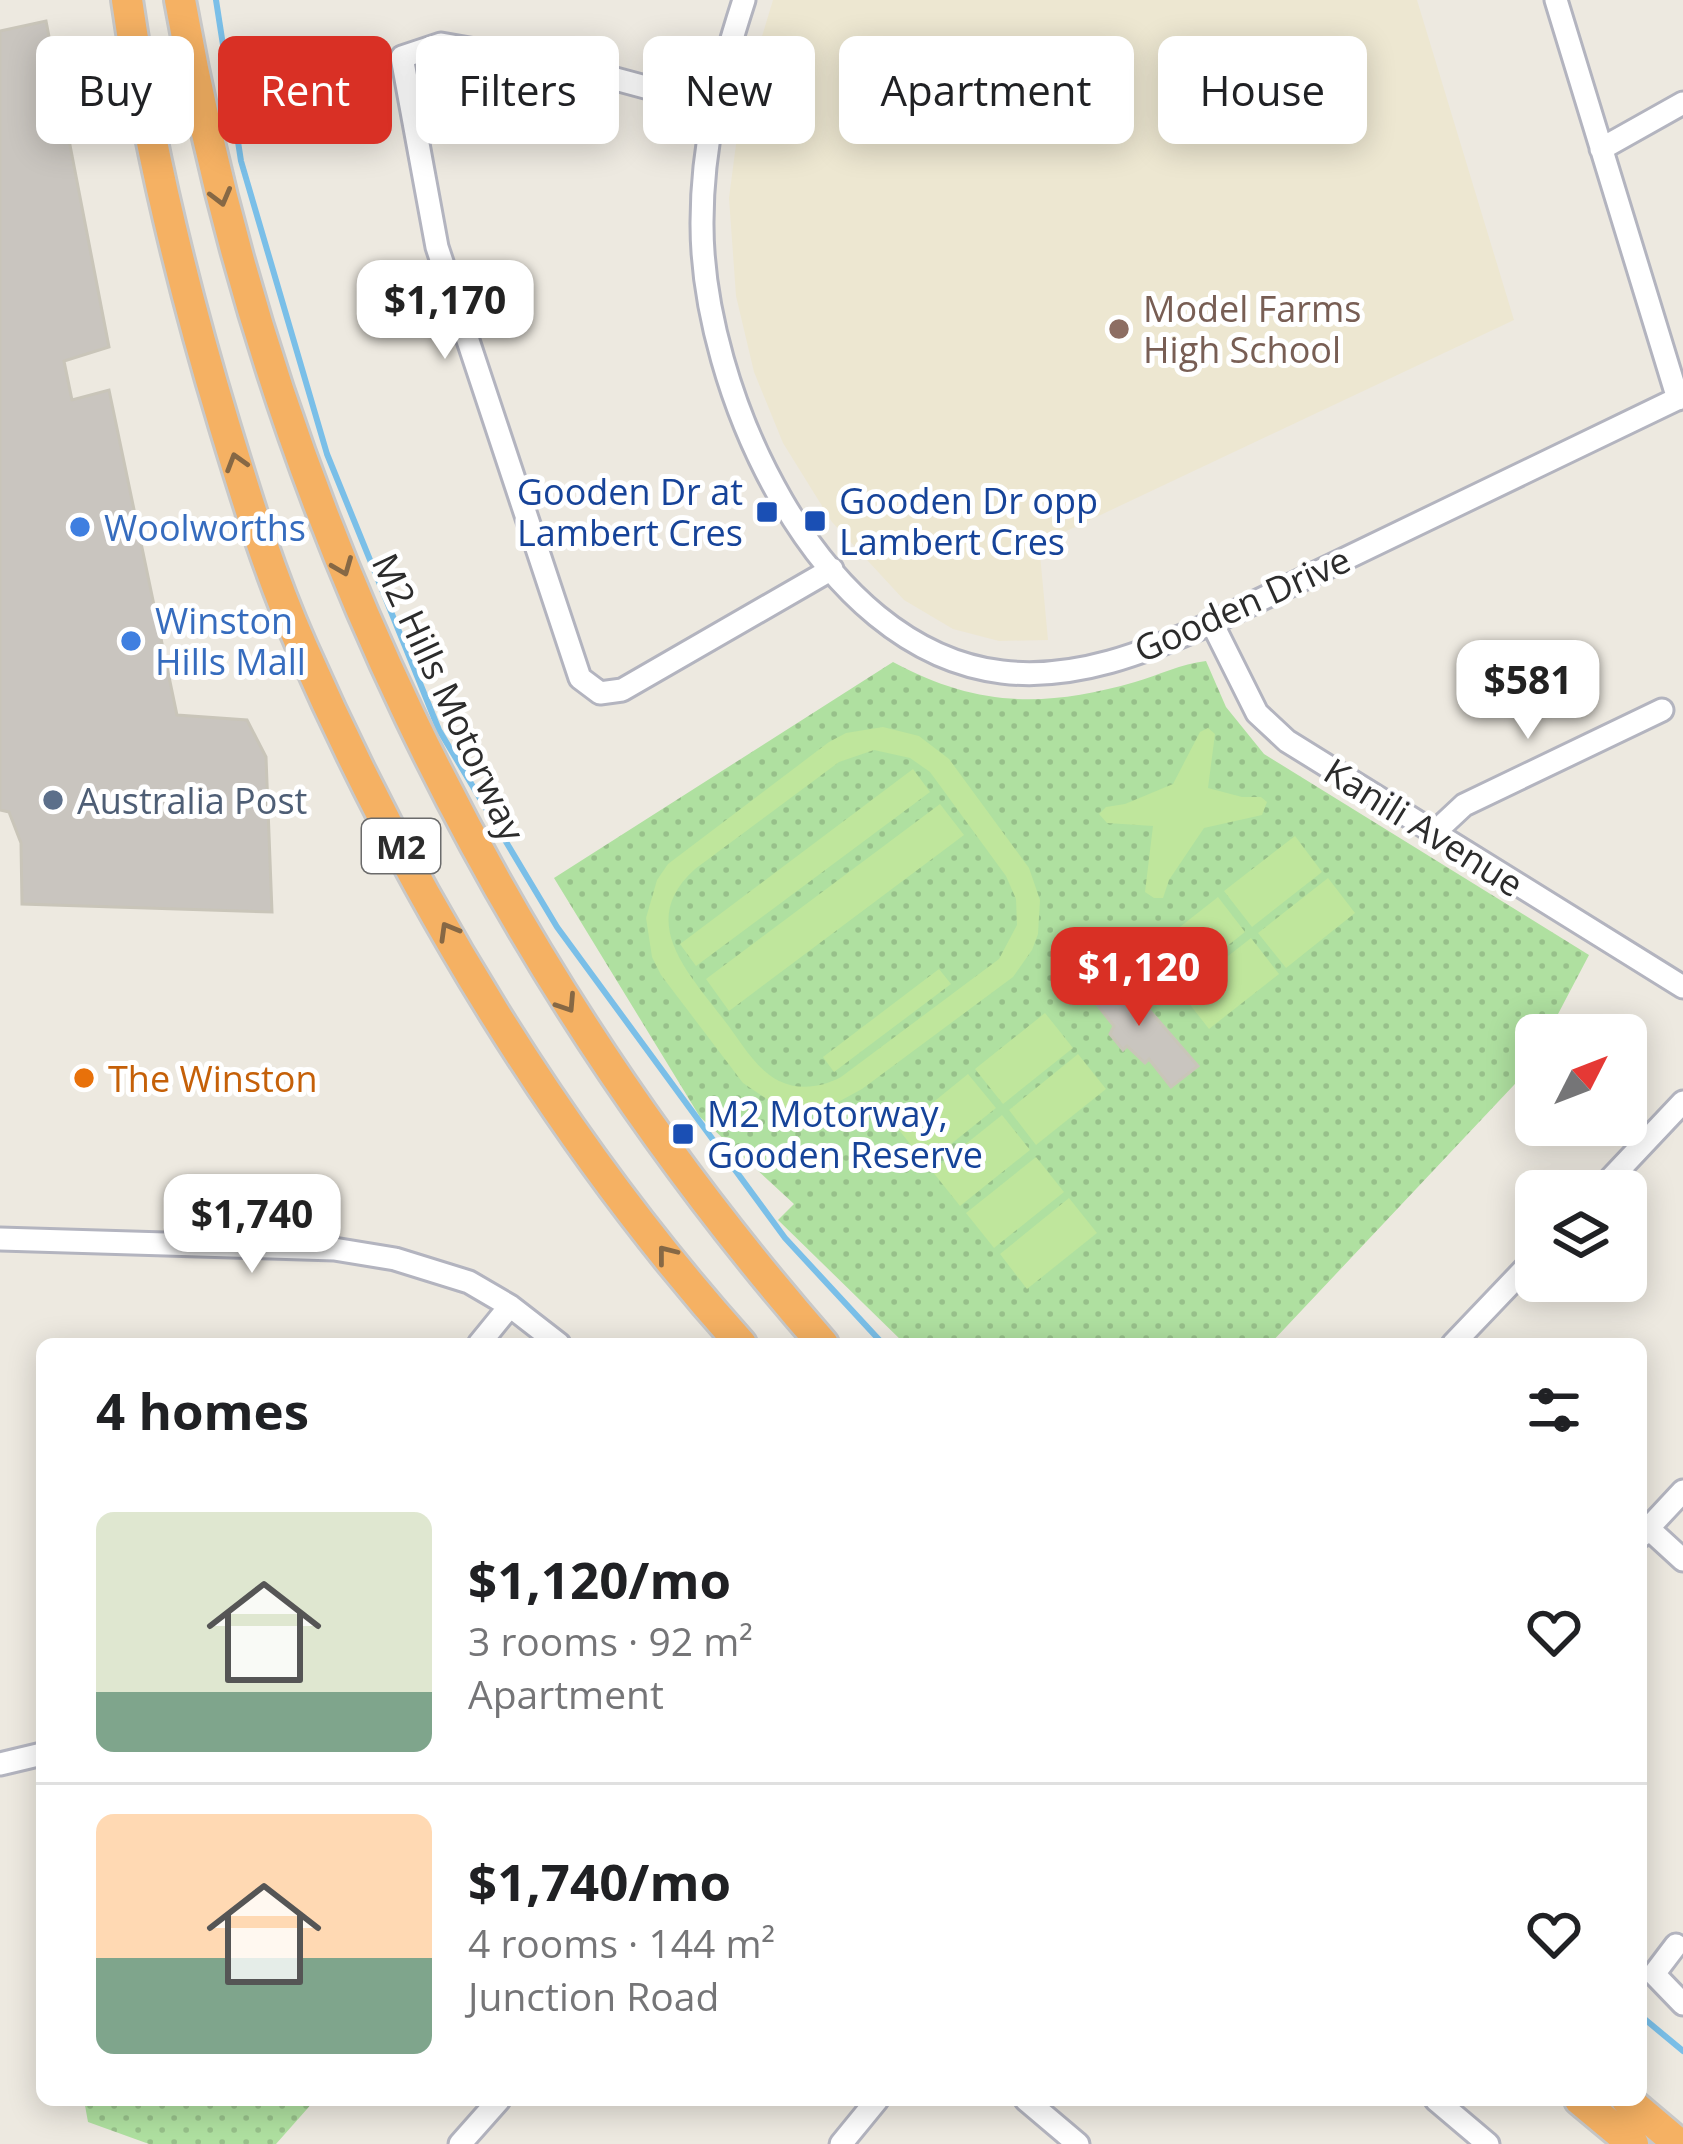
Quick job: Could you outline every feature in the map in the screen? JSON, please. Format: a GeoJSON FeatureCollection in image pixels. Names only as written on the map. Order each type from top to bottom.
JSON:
{"type":"FeatureCollection","features":[{"type":"Feature","properties":{"kind":"highway","name":"M2"},"geometry":{"type":"LineString","coordinates":[[127,0],[182,284],[255,525],[302,647],[409,863],[526,1061],[617,1191],[736,1338]]}},
{"type":"Feature","properties":{"kind":"highway","name":"M2 Hills Motorway"},"geometry":{"type":"LineString","coordinates":[[180,0],[216,178],[276,387],[358,604],[408,718],[468,837],[628,1098],[689,1182],[818,1338]]}},
{"type":"Feature","properties":{"kind":"highway"},"geometry":{"type":"LineString","coordinates":[[1587,2106],[1633,2144]]}},
{"type":"Feature","properties":{"kind":"highway"},"geometry":{"type":"LineString","coordinates":[[1634,2106],[1679,2144]]}},
{"type":"Feature","properties":{"kind":"street","name":"Gooden Drive"},"geometry":{"type":"LineString","coordinates":[[733,36],[744,0]]}},
{"type":"Feature","properties":{"kind":"street"},"geometry":{"type":"LineString","coordinates":[[1556,0],[1680,397]]}},
{"type":"Feature","properties":{"kind":"street"},"geometry":{"type":"LineString","coordinates":[[643,86],[571,67],[441,44],[402,57],[437,247],[580,678],[600,693],[622,690],[832,569]]}},
{"type":"Feature","properties":{"kind":"street"},"geometry":{"type":"LineString","coordinates":[[1601,149],[1683,104]]}},
{"type":"Feature","properties":{"kind":"street","name":"Gooden Drive"},"geometry":{"type":"LineString","coordinates":[[707,144],[701,226],[716,340],[734,402],[763,467],[804,535],[832,569],[874,612],[912,641],[947,658],[1006,673],[1090,667],[1154,648],[1680,397]]}},
{"type":"Feature","properties":{"kind":"street","name":"Kanili Avenue"},"geometry":{"type":"LineString","coordinates":[[1212,623],[1257,713],[1270,728],[1683,987]]}},
{"type":"Feature","properties":{"kind":"street"},"geometry":{"type":"LineString","coordinates":[[1433,832],[1464,805],[1662,710]]}},
{"type":"Feature","properties":{"kind":"street"},"geometry":{"type":"LineString","coordinates":[[1619,1170],[1683,1102]]}},
{"type":"Feature","properties":{"kind":"street"},"geometry":{"type":"LineString","coordinates":[[0,1239],[334,1250],[421,1265],[469,1282],[551,1338]]}},
{"type":"Feature","properties":{"kind":"street"},"geometry":{"type":"LineString","coordinates":[[1459,1338],[1515,1279]]}},
{"type":"Feature","properties":{"kind":"street"},"geometry":{"type":"LineString","coordinates":[[483,1338],[510,1306]]}},
{"type":"Feature","properties":{"kind":"street"},"geometry":{"type":"LineString","coordinates":[[1647,1530],[1683,1491]]}},
{"type":"Feature","properties":{"kind":"street"},"geometry":{"type":"LineString","coordinates":[[1647,1533],[1683,1560]]}},
{"type":"Feature","properties":{"kind":"street"},"geometry":{"type":"LineString","coordinates":[[0,1764],[36,1755]]}},
{"type":"Feature","properties":{"kind":"street"},"geometry":{"type":"LineString","coordinates":[[1676,1946],[1654,1974],[1683,2004]]}},
{"type":"Feature","properties":{"kind":"street"},"geometry":{"type":"LineString","coordinates":[[460,2144],[494,2106]]}},
{"type":"Feature","properties":{"kind":"street"},"geometry":{"type":"LineString","coordinates":[[841,2144],[872,2106]]}},
{"type":"Feature","properties":{"kind":"street"},"geometry":{"type":"LineString","coordinates":[[1033,2106],[1078,2144]]}},
{"type":"Feature","properties":{"kind":"street"},"geometry":{"type":"LineString","coordinates":[[1443,2106],[1488,2144]]}},
{"type":"Feature","properties":{"kind":"shaded area","name":"Model Farms High School"},"geometry":{"type":"Polygon","coordinates":[[[773,0],[1417,0],[1514,320],[1039,544],[1048,640],[999,641],[953,629],[904,600],[832,522],[783,443],[754,372],[736,296],[729,198],[736,144],[815,144],[815,36],[762,36],[773,0]]]}},
{"type":"Feature","properties":{"kind":"green space"},"geometry":{"type":"Polygon","coordinates":[[[1206,661],[1226,707],[1264,754],[1589,955],[1558,1014],[1515,1014],[1515,1084],[1276,1338],[899,1338],[778,1220],[794,1204],[700,1117],[554,878],[893,662],[953,688],[1011,699],[1071,696],[1206,661]]]}},
{"type":"Feature","properties":{"kind":"green space"},"geometry":{"type":"Polygon","coordinates":[[[883,727],[919,736],[949,759],[1029,868],[1040,900],[1038,934],[1013,977],[862,1089],[829,1107],[792,1109],[774,1104],[743,1083],[661,975],[652,957],[646,918],[657,880],[668,864],[846,733],[883,727]],[[874,750],[839,762],[695,869],[670,908],[669,928],[684,966],[755,1062],[787,1084],[811,1086],[841,1077],[999,959],[1017,925],[1016,899],[1006,876],[930,772],[910,758],[874,750]]]}},
{"type":"Feature","properties":{"kind":"green space"},"geometry":{"type":"Polygon","coordinates":[[[1208,728],[1215,734],[1208,788],[1267,802],[1262,815],[1204,828],[1169,880],[1163,898],[1154,898],[1145,892],[1153,826],[1107,823],[1099,814],[1106,807],[1173,784],[1200,732],[1208,728]]]}},
{"type":"Feature","properties":{"kind":"green space"},"geometry":{"type":"Polygon","coordinates":[[[913,769],[930,792],[696,966],[680,944],[913,769]]]}},
{"type":"Feature","properties":{"kind":"green space"},"geometry":{"type":"Polygon","coordinates":[[[940,804],[964,835],[729,1011],[706,979],[940,804]]]}},
{"type":"Feature","properties":{"kind":"green space"},"geometry":{"type":"Polygon","coordinates":[[[1295,836],[1322,872],[1252,927],[1224,891],[1295,836]]]}},
{"type":"Feature","properties":{"kind":"green space"},"geometry":{"type":"Polygon","coordinates":[[[1328,878],[1355,913],[1286,968],[1258,933],[1328,878]]]}},
{"type":"Feature","properties":{"kind":"green space"},"geometry":{"type":"Polygon","coordinates":[[[1218,897],[1245,932],[1175,987],[1148,952],[1218,897]]]}},
{"type":"Feature","properties":{"kind":"green space"},"geometry":{"type":"Polygon","coordinates":[[[1251,938],[1279,974],[1209,1029],[1181,993],[1251,938]]]}},
{"type":"Feature","properties":{"kind":"green space"},"geometry":{"type":"Polygon","coordinates":[[[939,969],[951,984],[834,1072],[823,1057],[939,969]]]}},
{"type":"Feature","properties":{"kind":"green space"},"geometry":{"type":"Polygon","coordinates":[[[1045,1013],[1073,1048],[1003,1104],[975,1069],[1045,1013]]]}},
{"type":"Feature","properties":{"kind":"green space"},"geometry":{"type":"Polygon","coordinates":[[[1078,1054],[1106,1089],[1036,1145],[1009,1110],[1078,1054]]]}},
{"type":"Feature","properties":{"kind":"green space"},"geometry":{"type":"Polygon","coordinates":[[[968,1074],[996,1108],[926,1164],[899,1130],[968,1074]]]}},
{"type":"Feature","properties":{"kind":"green space"},"geometry":{"type":"Polygon","coordinates":[[[1002,1115],[1030,1150],[960,1206],[932,1171],[1002,1115]]]}},
{"type":"Feature","properties":{"kind":"green space"},"geometry":{"type":"Polygon","coordinates":[[[1036,1157],[1064,1192],[994,1248],[966,1213],[1036,1157]]]}},
{"type":"Feature","properties":{"kind":"green space"},"geometry":{"type":"Polygon","coordinates":[[[1069,1198],[1097,1233],[1027,1289],[1000,1254],[1069,1198]]]}},
{"type":"Feature","properties":{"kind":"green space"},"geometry":{"type":"Polygon","coordinates":[[[85,2106],[310,2106],[276,2144],[149,2144],[88,2122],[85,2106]]]}},
{"type":"Feature","properties":{"kind":"building"},"geometry":{"type":"Polygon","coordinates":[[[46,21],[49,36],[36,36],[36,144],[70,144],[109,347],[64,361],[72,400],[109,390],[177,715],[247,720],[266,757],[272,912],[22,904],[21,843],[9,812],[0,810],[0,31],[46,21]]]}},
{"type":"Feature","properties":{"kind":"building"},"geometry":{"type":"Polygon","coordinates":[[[1104,967],[1198,1066],[1171,1087],[1149,1059],[1145,1063],[1127,1046],[1123,1050],[1110,1034],[1114,1026],[1083,987],[1104,967]]]}},
{"type":"Feature","properties":{"kind":"waterway"},"geometry":{"type":"LineString","coordinates":[[216,0],[241,161],[327,454],[439,730],[557,927],[785,1238],[877,1338]]}},
{"type":"Feature","properties":{"kind":"waterway"},"geometry":{"type":"LineString","coordinates":[[1647,2021],[1683,2051]]}},
{"type":"Feature","properties":{"kind":"place","name":"Model Farms High School"},"geometry":{"type":"Point","coordinates":[1119,329]}},
{"type":"Feature","properties":{"kind":"place","name":"Gooden Dr at Lambert Cres"},"geometry":{"type":"Point","coordinates":[767,512]}},
{"type":"Feature","properties":{"kind":"place","name":"Gooden Dr opp Lambert Cres"},"geometry":{"type":"Point","coordinates":[815,521]}},
{"type":"Feature","properties":{"kind":"place","name":"Woolworths"},"geometry":{"type":"Point","coordinates":[80,527]}},
{"type":"Feature","properties":{"kind":"place","name":"Winston Hills Mall"},"geometry":{"type":"Point","coordinates":[131,641]}},
{"type":"Feature","properties":{"kind":"place","name":"Australia Post"},"geometry":{"type":"Point","coordinates":[53,800]}},
{"type":"Feature","properties":{"kind":"place","name":"The Winston"},"geometry":{"type":"Point","coordinates":[84,1078]}},
{"type":"Feature","properties":{"kind":"place","name":"M2 Motorway, Gooden Reserve"},"geometry":{"type":"Point","coordinates":[683,1134]}}]}
